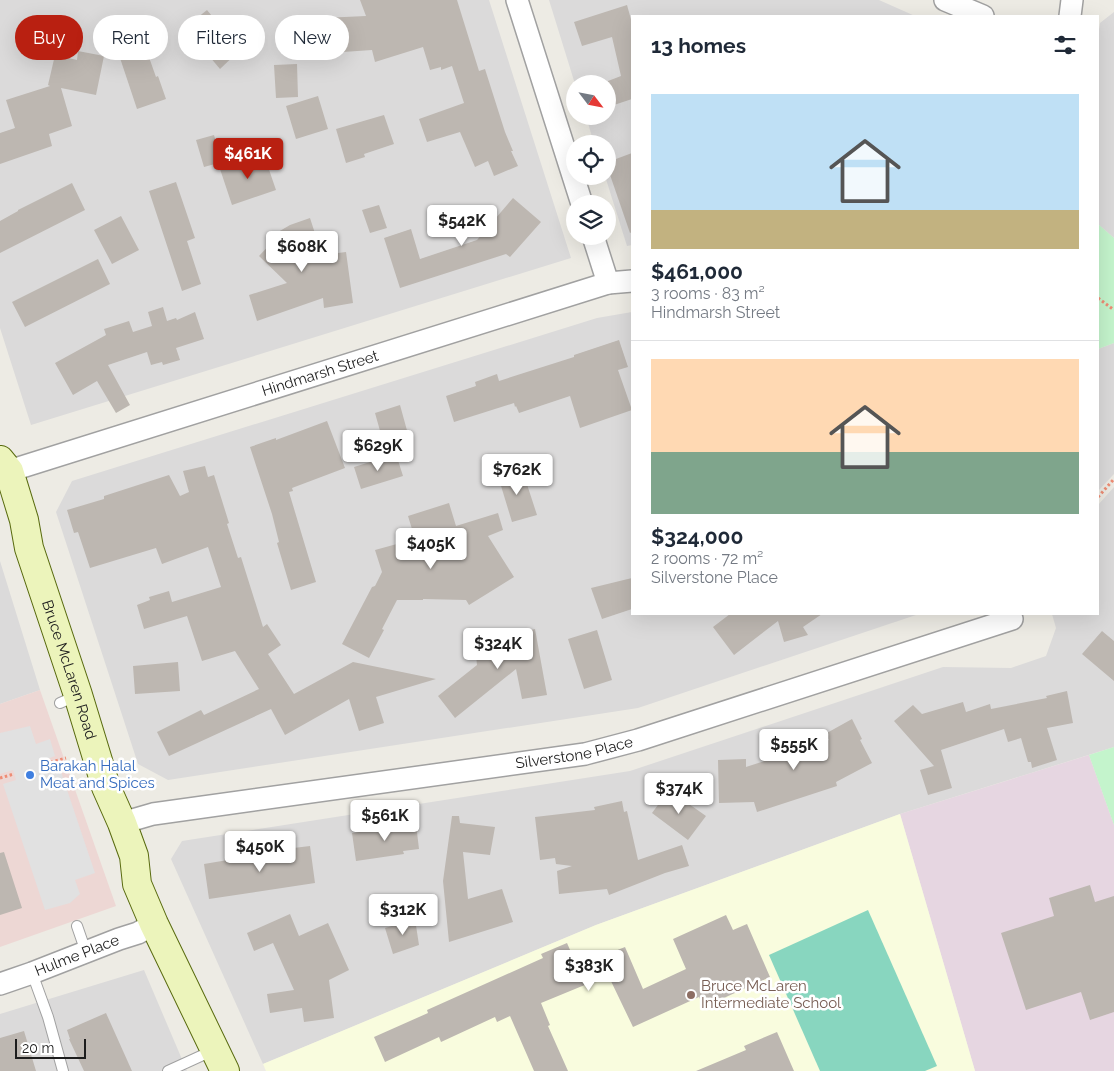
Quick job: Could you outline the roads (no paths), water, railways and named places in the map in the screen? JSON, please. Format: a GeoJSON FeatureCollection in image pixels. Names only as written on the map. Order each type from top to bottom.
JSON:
{"type":"FeatureCollection","features":[{"type":"Feature","properties":{"kind":"main road","name":"Bruce McLaren Road"},"geometry":{"type":"LineString","coordinates":[[4,466],[24,520],[29,548],[69,699],[122,824],[134,856],[138,884],[154,924],[220,1060]]}},
{"type":"Feature","properties":{"kind":"street"},"geometry":{"type":"LineString","coordinates":[[517,0],[579,195]]}},
{"type":"Feature","properties":{"kind":"street"},"geometry":{"type":"LineString","coordinates":[[945,0],[981,15]]}},
{"type":"Feature","properties":{"kind":"street"},"geometry":{"type":"LineString","coordinates":[[1070,15],[1072,0]]}},
{"type":"Feature","properties":{"kind":"street"},"geometry":{"type":"LineString","coordinates":[[596,245],[608,283]]}},
{"type":"Feature","properties":{"kind":"street","name":"Hindmarsh Street"},"geometry":{"type":"LineString","coordinates":[[4,466],[608,283],[631,281]]}},
{"type":"Feature","properties":{"kind":"street","name":"Silverstone Place"},"geometry":{"type":"LineString","coordinates":[[122,824],[153,814],[586,754],[638,740],[1012,620]]}},
{"type":"Feature","properties":{"kind":"street","name":"Hulme Place"},"geometry":{"type":"LineString","coordinates":[[0,984],[119,938],[138,934],[154,924]]}},
{"type":"Feature","properties":{"kind":"lane"},"geometry":{"type":"LineString","coordinates":[[77,926],[86,952]]}},
{"type":"Feature","properties":{"kind":"lane"},"geometry":{"type":"LineString","coordinates":[[32,973],[48,1017],[63,1071]]}},
{"type":"Feature","properties":{"kind":"lane"},"geometry":{"type":"LineString","coordinates":[[168,1071],[220,1060]]}},
{"type":"Feature","properties":{"kind":"place","name":"Barakah Halal Meat and Spices"},"geometry":{"type":"Point","coordinates":[30,775]}},
{"type":"Feature","properties":{"kind":"place","name":"Bruce McLaren Intermediate School"},"geometry":{"type":"Point","coordinates":[691,995]}}]}
